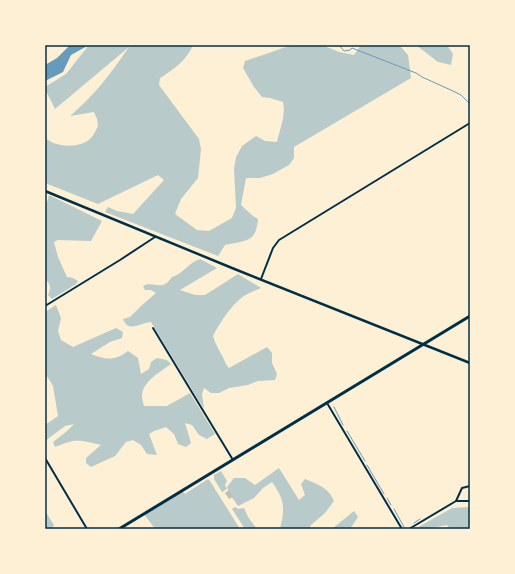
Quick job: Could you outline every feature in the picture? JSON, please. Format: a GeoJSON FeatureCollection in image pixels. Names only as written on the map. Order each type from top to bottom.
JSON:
{"type":"FeatureCollection","features":[{"type":"Feature","properties":{"kind":"main road"},"geometry":{"type":"LineString","coordinates":[[119,529],[470,316]]}},
{"type":"Feature","properties":{"kind":"street"},"geometry":{"type":"LineString","coordinates":[[261,279],[273,248],[279,240],[470,123]]}},
{"type":"Feature","properties":{"kind":"street"},"geometry":{"type":"LineString","coordinates":[[45,191],[470,363]]}},
{"type":"Feature","properties":{"kind":"street"},"geometry":{"type":"LineString","coordinates":[[45,306],[120,260],[155,236]]}},
{"type":"Feature","properties":{"kind":"street"},"geometry":{"type":"LineString","coordinates":[[153,328],[233,460]]}},
{"type":"Feature","properties":{"kind":"street"},"geometry":{"type":"LineString","coordinates":[[327,403],[402,529]]}},
{"type":"Feature","properties":{"kind":"street"},"geometry":{"type":"LineString","coordinates":[[45,458],[87,529]]}},
{"type":"Feature","properties":{"kind":"street"},"geometry":{"type":"LineString","coordinates":[[456,501],[462,488],[470,486]]}},
{"type":"Feature","properties":{"kind":"street"},"geometry":{"type":"LineString","coordinates":[[408,529],[456,501],[470,501]]}},
{"type":"Feature","properties":{"kind":"shaded area"},"geometry":{"type":"Polygon","coordinates":[[[89,45],[193,45],[187,55],[175,68],[160,78],[159,85],[199,139],[201,149],[198,178],[181,199],[175,214],[197,230],[209,231],[232,218],[236,208],[234,169],[236,157],[242,146],[256,136],[265,141],[277,142],[283,117],[283,102],[262,97],[254,87],[243,68],[245,61],[292,45],[322,45],[339,52],[354,55],[361,45],[399,45],[408,55],[411,78],[294,147],[294,158],[289,165],[273,174],[260,178],[246,178],[241,205],[258,219],[257,227],[249,239],[225,245],[218,256],[105,212],[108,207],[117,211],[133,214],[164,180],[158,175],[98,204],[45,183],[45,138],[56,144],[69,146],[82,144],[92,137],[98,126],[94,112],[70,116],[102,83],[129,47],[55,109],[45,87],[66,74],[89,45]]]}},
{"type":"Feature","properties":{"kind":"shaded area"},"geometry":{"type":"Polygon","coordinates":[[[416,45],[447,45],[453,54],[451,65],[438,62],[416,45]]]}},
{"type":"Feature","properties":{"kind":"shaded area"},"geometry":{"type":"Polygon","coordinates":[[[49,195],[102,221],[91,241],[58,240],[54,242],[58,257],[67,277],[78,281],[76,284],[52,299],[48,295],[50,286],[45,279],[45,209],[49,195]]]}},
{"type":"Feature","properties":{"kind":"shaded area"},"geometry":{"type":"Polygon","coordinates":[[[200,259],[217,268],[180,290],[195,295],[205,295],[238,274],[261,288],[247,294],[232,307],[224,317],[213,336],[227,366],[229,368],[267,347],[272,353],[272,363],[277,374],[275,380],[258,381],[248,385],[229,388],[219,393],[211,393],[204,388],[202,394],[204,409],[151,322],[132,327],[128,326],[123,319],[130,317],[156,293],[151,290],[145,290],[143,286],[151,284],[165,284],[172,277],[176,276],[192,263],[200,259]]]}},
{"type":"Feature","properties":{"kind":"shaded area"},"geometry":{"type":"Polygon","coordinates":[[[56,305],[61,318],[58,331],[61,340],[73,347],[116,328],[123,332],[122,338],[110,342],[91,354],[106,358],[115,358],[128,351],[138,358],[141,374],[149,369],[151,362],[157,358],[167,360],[171,364],[152,378],[145,386],[142,396],[144,406],[167,406],[190,393],[215,434],[207,439],[199,435],[192,425],[185,423],[191,443],[186,447],[178,444],[174,434],[166,427],[149,434],[157,455],[147,454],[141,445],[133,440],[126,442],[115,456],[91,467],[86,463],[86,458],[101,445],[73,441],[55,447],[53,442],[74,424],[65,426],[45,441],[45,425],[58,416],[53,386],[45,373],[45,312],[56,305]]]}},
{"type":"Feature","properties":{"kind":"shaded area"},"geometry":{"type":"Polygon","coordinates":[[[279,468],[299,500],[305,495],[301,484],[305,479],[326,489],[332,496],[334,501],[325,513],[311,525],[309,529],[280,529],[283,515],[283,504],[282,499],[272,482],[263,488],[254,498],[238,506],[231,496],[227,487],[234,478],[245,478],[255,485],[279,468]]]}},
{"type":"Feature","properties":{"kind":"shaded area"},"geometry":{"type":"Polygon","coordinates":[[[221,471],[227,481],[225,485],[227,489],[222,492],[214,479],[214,475],[221,471]]]}},
{"type":"Feature","properties":{"kind":"shaded area"},"geometry":{"type":"Polygon","coordinates":[[[208,479],[240,529],[155,529],[144,514],[182,491],[185,494],[208,479]]]}},
{"type":"Feature","properties":{"kind":"shaded area"},"geometry":{"type":"Polygon","coordinates":[[[235,507],[238,509],[244,508],[248,517],[257,529],[245,529],[232,509],[235,507]]]}},
{"type":"Feature","properties":{"kind":"shaded area"},"geometry":{"type":"Polygon","coordinates":[[[470,507],[470,529],[449,529],[447,525],[415,529],[452,508],[470,507]]]}},
{"type":"Feature","properties":{"kind":"shaded area"},"geometry":{"type":"Polygon","coordinates":[[[45,511],[54,525],[52,529],[45,529],[45,511]]]}},
{"type":"Feature","properties":{"kind":"shaded area"},"geometry":{"type":"Polygon","coordinates":[[[354,511],[358,517],[350,529],[332,529],[354,511]]]}},
{"type":"Feature","properties":{"kind":"water"},"geometry":{"type":"Polygon","coordinates":[[[70,45],[89,45],[71,55],[63,72],[45,81],[45,65],[57,58],[70,45]]]}},
{"type":"Feature","properties":{"kind":"building"},"geometry":{"type":"Polygon","coordinates":[[[229,490],[233,497],[229,499],[225,493],[229,490]]]}},
{"type":"Feature","properties":{"kind":"waterway"},"geometry":{"type":"LineString","coordinates":[[334,45],[340,46],[344,51],[352,48],[416,73],[461,95],[470,104]]}},
{"type":"Feature","properties":{"kind":"waterway"},"geometry":{"type":"LineString","coordinates":[[334,407],[343,425]]}},
{"type":"Feature","properties":{"kind":"waterway"},"geometry":{"type":"LineString","coordinates":[[347,431],[365,461]]}},
{"type":"Feature","properties":{"kind":"waterway"},"geometry":{"type":"LineString","coordinates":[[367,465],[384,494]]}},
{"type":"Feature","properties":{"kind":"waterway"},"geometry":{"type":"LineString","coordinates":[[387,498],[391,505]]}},
{"type":"Feature","properties":{"kind":"waterway"},"geometry":{"type":"LineString","coordinates":[[394,509],[404,527]]}},
{"type":"Feature","properties":{"kind":"waterway"},"geometry":{"type":"LineString","coordinates":[[414,523],[420,519]]}}]}
